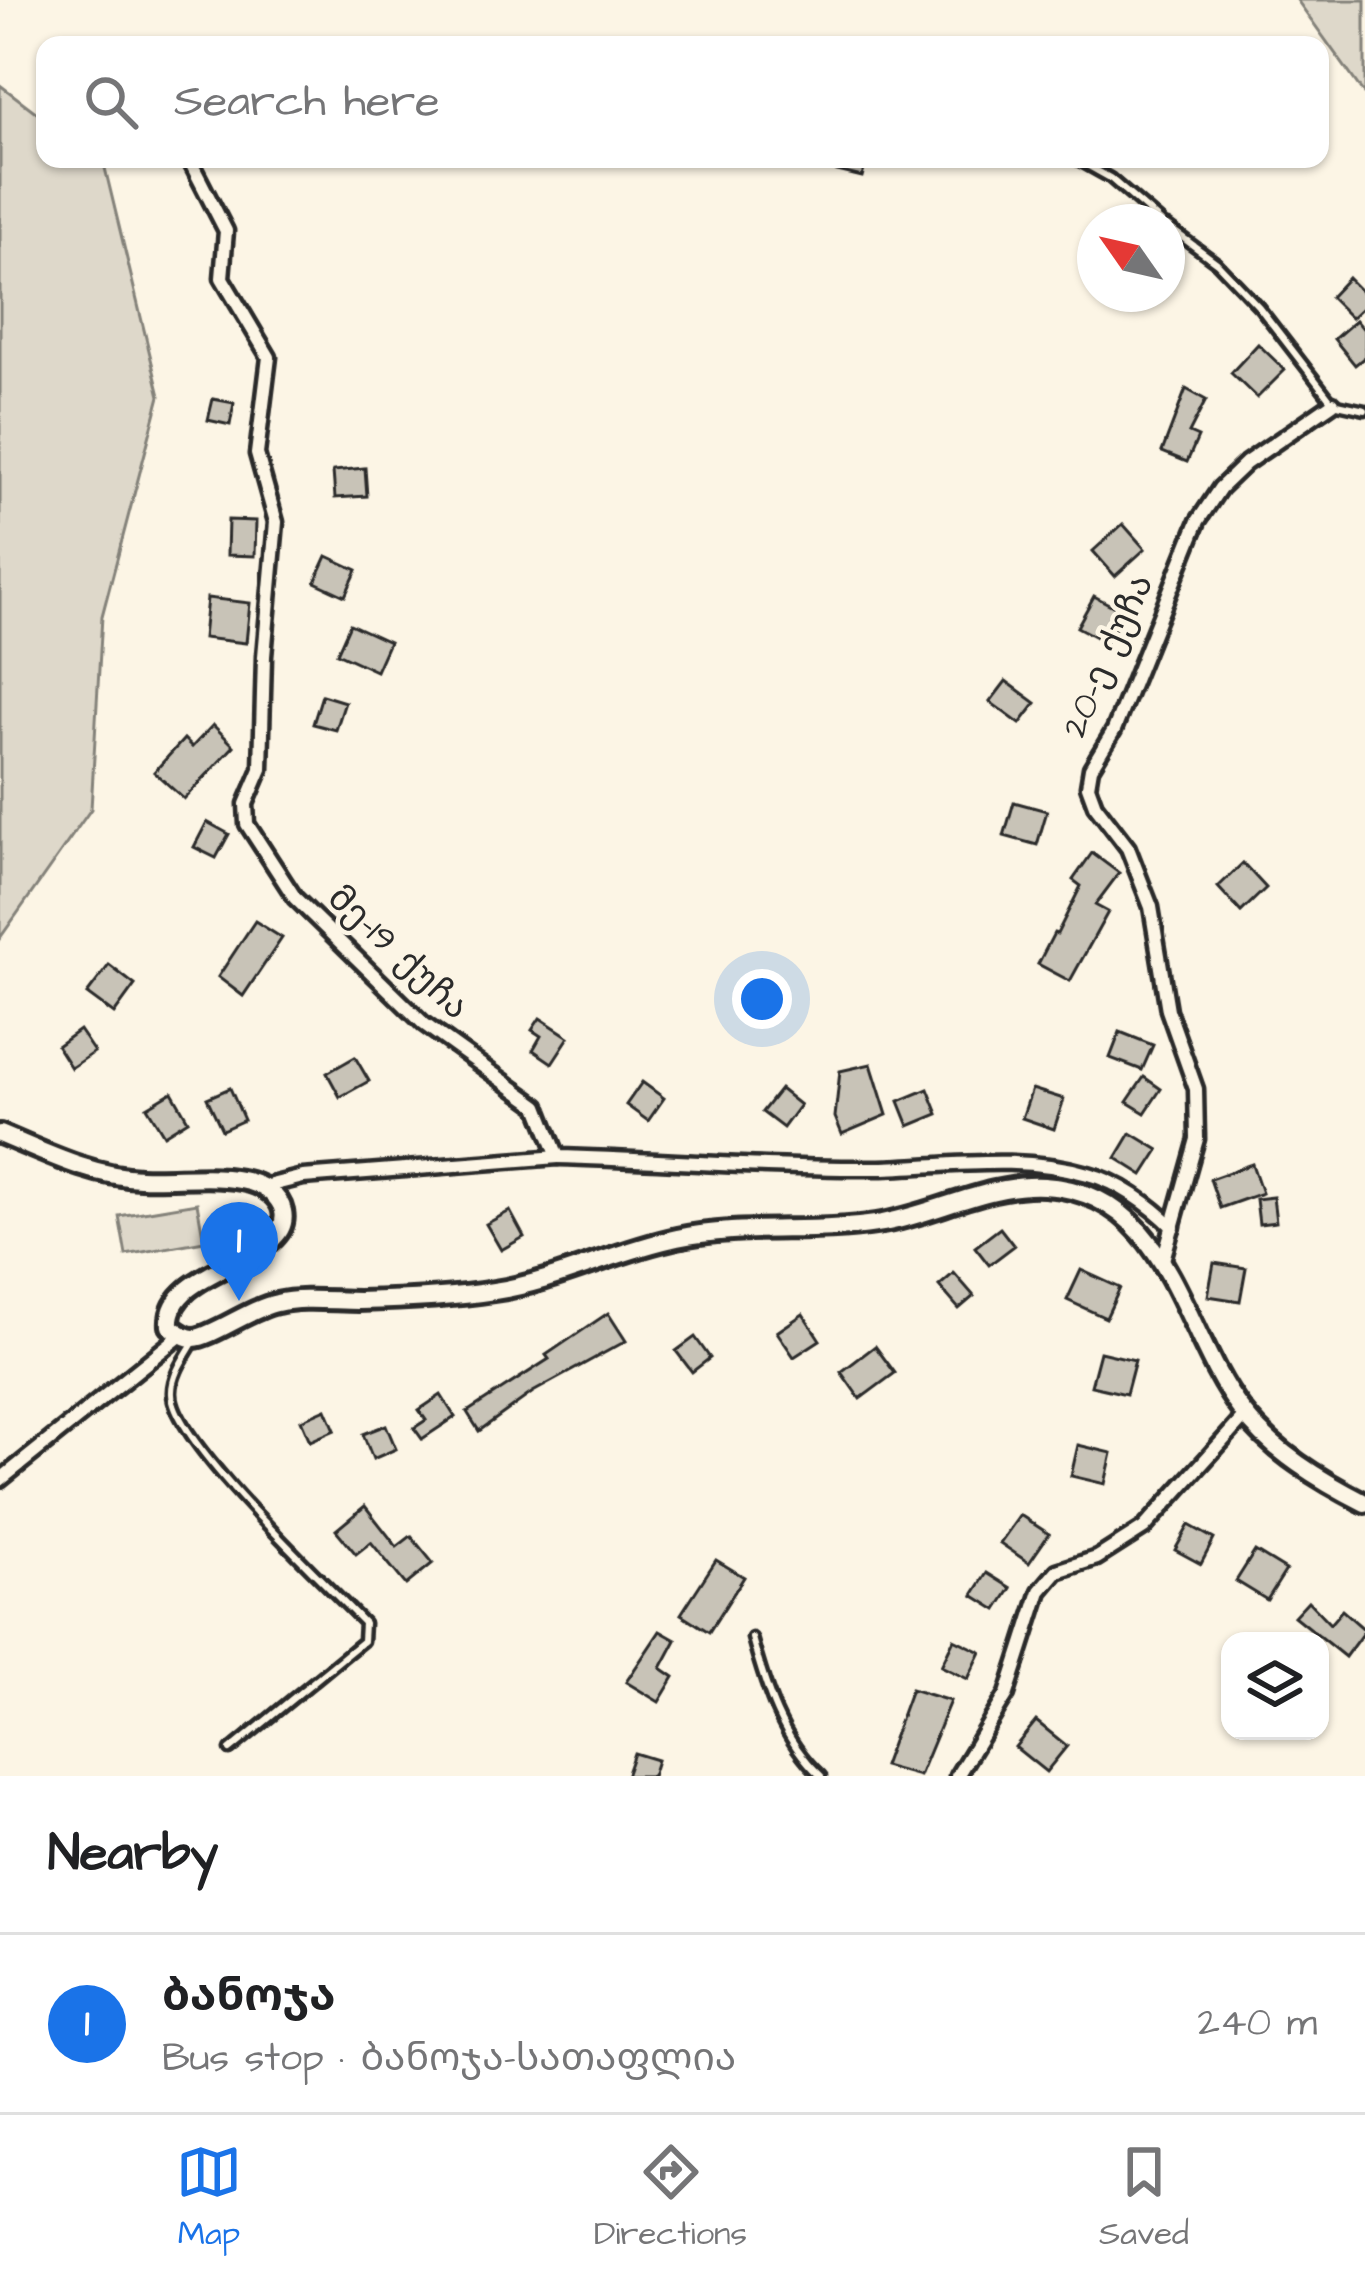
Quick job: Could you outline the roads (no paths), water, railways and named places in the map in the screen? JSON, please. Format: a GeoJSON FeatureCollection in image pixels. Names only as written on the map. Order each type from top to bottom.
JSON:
{"type":"FeatureCollection","features":[{"type":"Feature","properties":{"kind":"street","name":"მე-19 ქუჩა"},"geometry":{"type":"LineString","coordinates":[[194,168],[226,231],[222,278],[269,357],[257,454],[276,522],[261,770],[246,804],[248,824],[295,898],[424,1024],[538,1106],[558,1156]]}},
{"type":"Feature","properties":{"kind":"street","name":"20-ე ქუჩა"},"geometry":{"type":"LineString","coordinates":[[1162,1260],[1197,1139],[1196,1089],[1168,1010],[1151,907],[1128,848],[1095,805],[1088,786],[1091,768],[1114,730],[1198,521],[1220,488],[1246,463],[1333,403]]}},
{"type":"Feature","properties":{"kind":"street"},"geometry":{"type":"LineString","coordinates":[[0,1134],[73,1164],[134,1178],[245,1180],[278,1199],[284,1214],[281,1229],[269,1242],[180,1293],[169,1310],[170,1326],[188,1336]]}},
{"type":"Feature","properties":{"kind":"street"},"geometry":{"type":"LineString","coordinates":[[263,1187],[302,1177],[558,1156],[874,1168],[1011,1162],[1094,1174],[1138,1198],[1173,1227]]}},
{"type":"Feature","properties":{"kind":"street"},"geometry":{"type":"LineString","coordinates":[[0,1480],[188,1336],[248,1310],[280,1301],[417,1300],[499,1290],[676,1238],[735,1230],[876,1224],[1000,1191],[1041,1186],[1076,1191],[1106,1203],[1135,1224],[1162,1260],[1215,1372],[1245,1416],[1288,1456],[1365,1503]]}},
{"type":"Feature","properties":{"kind":"street"},"geometry":{"type":"LineString","coordinates":[[957,1776],[1006,1694],[1040,1591],[1057,1571],[1097,1558],[1144,1528],[1245,1416]]}},
{"type":"Feature","properties":{"kind":"lane"},"geometry":{"type":"LineString","coordinates":[[1092,168],[1140,204]]}},
{"type":"Feature","properties":{"kind":"lane"},"geometry":{"type":"LineString","coordinates":[[1185,239],[1217,263],[1259,308],[1333,403],[1365,410]]}},
{"type":"Feature","properties":{"kind":"lane"},"geometry":{"type":"LineString","coordinates":[[188,1336],[171,1390],[175,1411],[199,1448],[364,1623],[363,1641],[230,1750]]}},
{"type":"Feature","properties":{"kind":"lane"},"geometry":{"type":"LineString","coordinates":[[752,1638],[786,1736],[820,1776]]}},
{"type":"Feature","properties":{"kind":"place","name":"ბანოჯა"},"geometry":{"type":"Point","coordinates":[239,1301]}}]}
